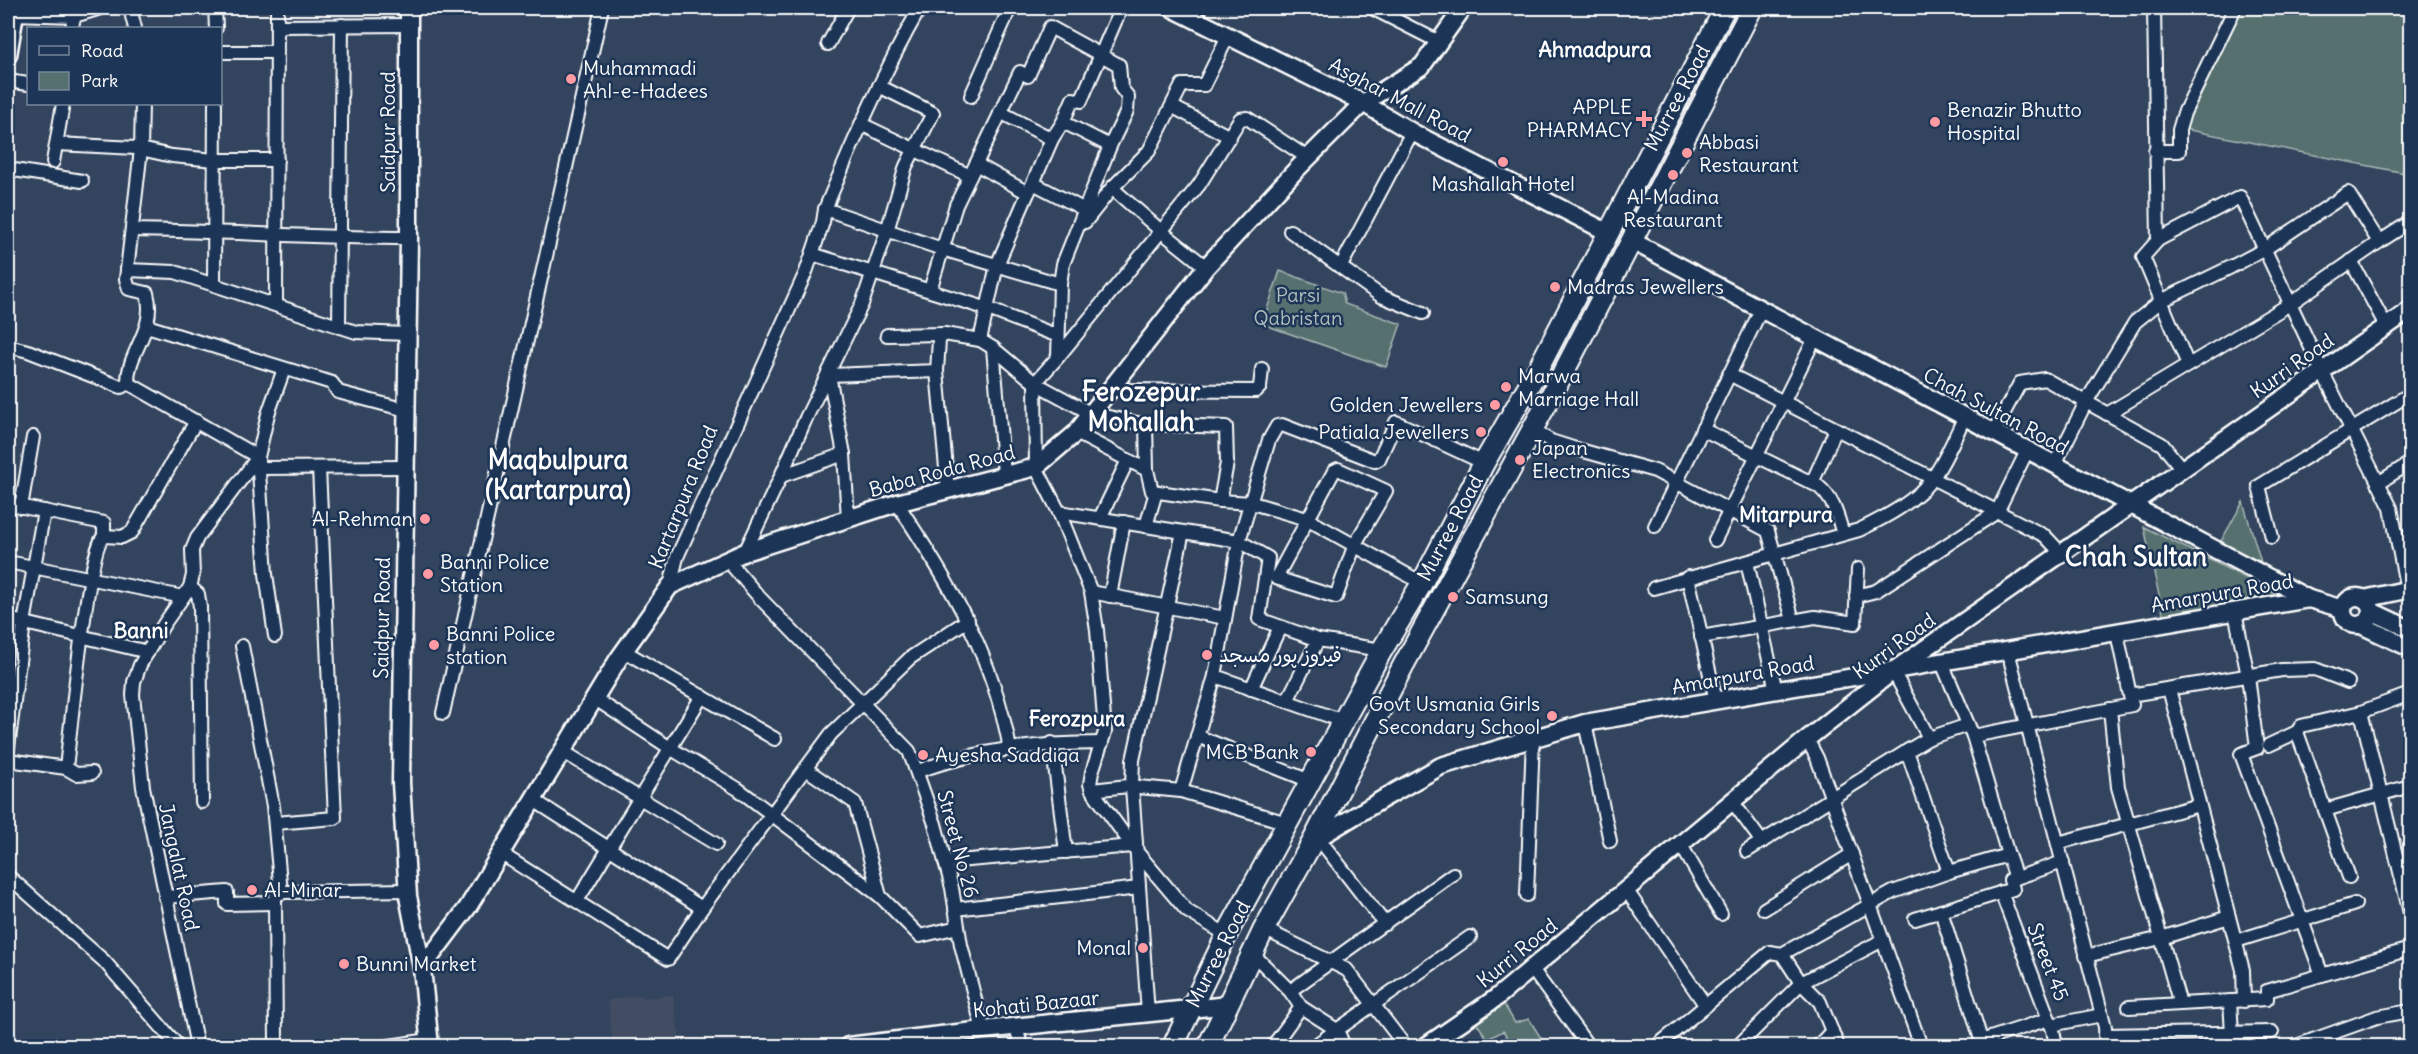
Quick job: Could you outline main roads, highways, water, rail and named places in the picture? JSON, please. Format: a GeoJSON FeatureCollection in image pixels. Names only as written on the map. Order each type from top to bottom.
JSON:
{"type":"FeatureCollection","features":[{"type":"Feature","properties":{"kind":"main road","name":"Murree Road"},"geometry":{"type":"LineString","coordinates":[[1173,1047],[1227,935],[1382,650],[1422,583],[1484,463],[1537,371],[1725,8]]}},
{"type":"Feature","properties":{"kind":"main road","name":"Murree Road"},"geometry":{"type":"LineString","coordinates":[[1208,1047],[1264,929],[1316,840],[1403,666],[1532,430],[1752,8]]}},
{"type":"Feature","properties":{"kind":"place","name":"Muhammadi Ahl-e-Hadees"},"geometry":{"type":"Point","coordinates":[571,79]}},
{"type":"Feature","properties":{"kind":"place","name":"APPLE PHARMACY"},"geometry":{"type":"Point","coordinates":[1644,119]}},
{"type":"Feature","properties":{"kind":"place","name":"Benazir Bhutto Hospital"},"geometry":{"type":"Point","coordinates":[1935,122]}},
{"type":"Feature","properties":{"kind":"place","name":"Abbasi Restaurant"},"geometry":{"type":"Point","coordinates":[1687,153]}},
{"type":"Feature","properties":{"kind":"place","name":"Mashallah Hotel"},"geometry":{"type":"Point","coordinates":[1503,162]}},
{"type":"Feature","properties":{"kind":"place","name":"Al-Madina Restaurant"},"geometry":{"type":"Point","coordinates":[1673,175]}},
{"type":"Feature","properties":{"kind":"place","name":"Madras Jewellers"},"geometry":{"type":"Point","coordinates":[1555,287]}},
{"type":"Feature","properties":{"kind":"place","name":"Marwa Marriage Hall"},"geometry":{"type":"Point","coordinates":[1506,387]}},
{"type":"Feature","properties":{"kind":"place","name":"Golden Jewellers"},"geometry":{"type":"Point","coordinates":[1495,405]}},
{"type":"Feature","properties":{"kind":"place","name":"Patiala Jewellers"},"geometry":{"type":"Point","coordinates":[1481,432]}},
{"type":"Feature","properties":{"kind":"place","name":"Japan Electronics"},"geometry":{"type":"Point","coordinates":[1520,460]}},
{"type":"Feature","properties":{"kind":"place","name":"Al-Rehman"},"geometry":{"type":"Point","coordinates":[425,519]}},
{"type":"Feature","properties":{"kind":"place","name":"Banni Police Station"},"geometry":{"type":"Point","coordinates":[428,574]}},
{"type":"Feature","properties":{"kind":"place","name":"Samsung"},"geometry":{"type":"Point","coordinates":[1453,597]}},
{"type":"Feature","properties":{"kind":"place","name":"Banni Police station"},"geometry":{"type":"Point","coordinates":[434,645]}},
{"type":"Feature","properties":{"kind":"place","name":"فیروز پور مسجد"},"geometry":{"type":"Point","coordinates":[1207,655]}},
{"type":"Feature","properties":{"kind":"place","name":"Govt Usmania Girls Secondary School"},"geometry":{"type":"Point","coordinates":[1552,716]}},
{"type":"Feature","properties":{"kind":"place","name":"MCB Bank"},"geometry":{"type":"Point","coordinates":[1311,752]}},
{"type":"Feature","properties":{"kind":"place","name":"Ayesha Saddiqa"},"geometry":{"type":"Point","coordinates":[923,755]}},
{"type":"Feature","properties":{"kind":"place","name":"Al-Minar"},"geometry":{"type":"Point","coordinates":[252,890]}},
{"type":"Feature","properties":{"kind":"place","name":"Monal"},"geometry":{"type":"Point","coordinates":[1143,948]}},
{"type":"Feature","properties":{"kind":"place","name":"Bunni Market"},"geometry":{"type":"Point","coordinates":[344,964]}},
{"type":"Feature","properties":{"kind":"district","name":"Ahmadpura"},"geometry":{"type":"Point","coordinates":[1595,50]}},
{"type":"Feature","properties":{"kind":"district","name":"Ferozepur Mohallah"},"geometry":{"type":"Point","coordinates":[1141,406]}},
{"type":"Feature","properties":{"kind":"district","name":"Maqbulpura (Kartarpura)"},"geometry":{"type":"Point","coordinates":[558,475]}},
{"type":"Feature","properties":{"kind":"district","name":"Mitarpura"},"geometry":{"type":"Point","coordinates":[1786,515]}},
{"type":"Feature","properties":{"kind":"district","name":"Chah Sultan"},"geometry":{"type":"Point","coordinates":[2136,557]}},
{"type":"Feature","properties":{"kind":"district","name":"Banni"},"geometry":{"type":"Point","coordinates":[141,631]}},
{"type":"Feature","properties":{"kind":"district","name":"Ferozpura"},"geometry":{"type":"Point","coordinates":[1077,719]}},
{"type":"Feature","properties":{"kind":"park label","name":"Parsi Qabristan"},"geometry":{"type":"Point","coordinates":[1298,306]}}]}
